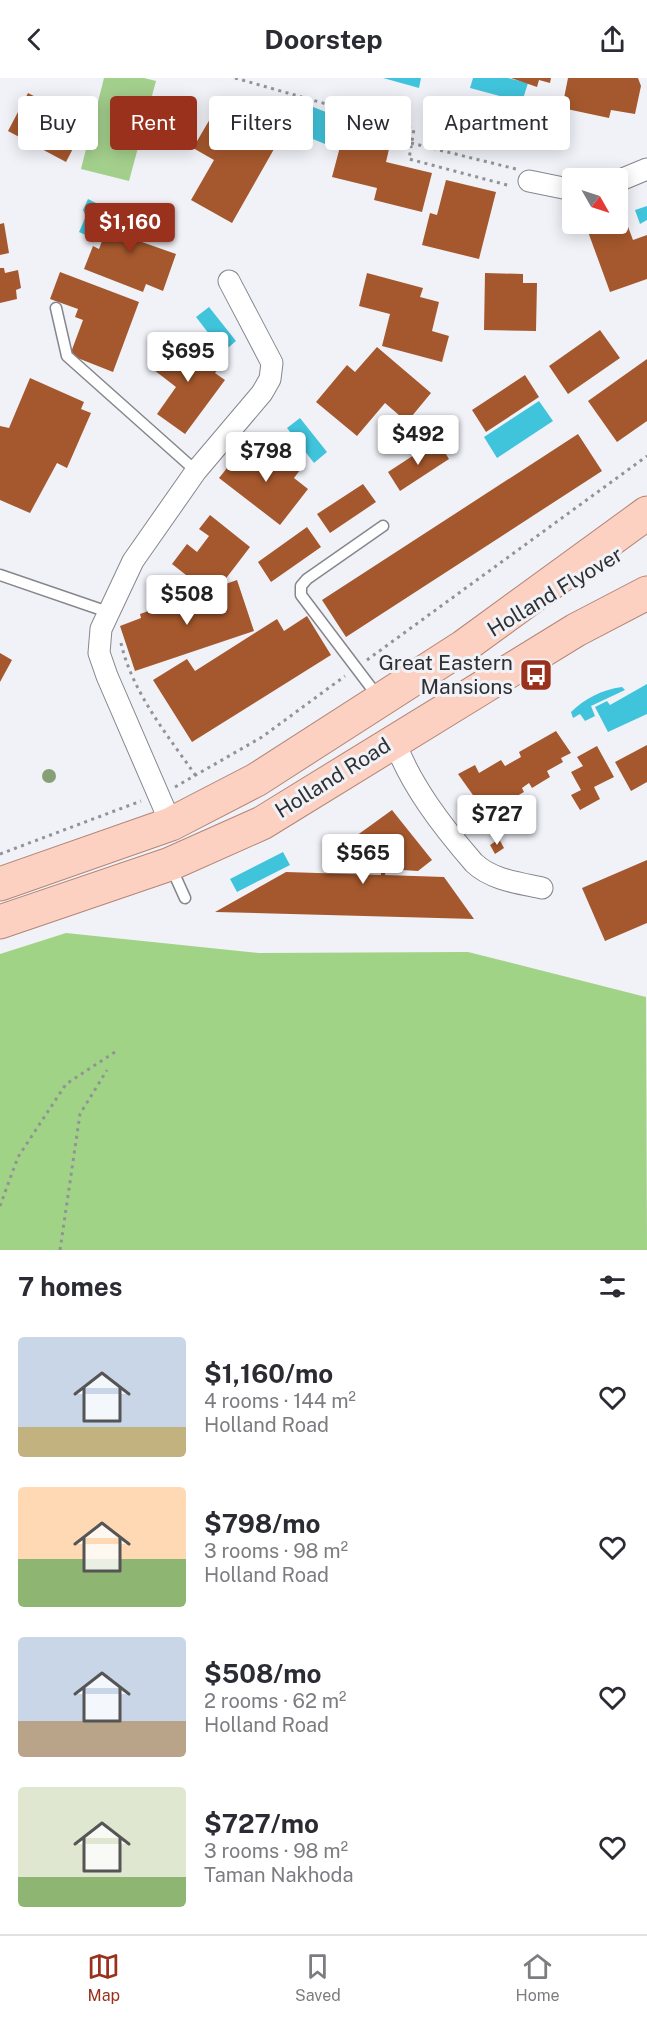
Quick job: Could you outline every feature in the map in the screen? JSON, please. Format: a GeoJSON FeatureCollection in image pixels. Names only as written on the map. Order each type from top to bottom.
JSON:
{"type":"FeatureCollection","features":[{"type":"Feature","properties":{"kind":"main road","name":"Holland Road"},"geometry":{"type":"LineString","coordinates":[[0,884],[164,810],[256,780],[463,647],[647,513]]}},
{"type":"Feature","properties":{"kind":"main road","name":"Holland Flyover"},"geometry":{"type":"LineString","coordinates":[[463,647],[578,581],[647,537]]}},
{"type":"Feature","properties":{"kind":"main road","name":"Holland Flyover"},"geometry":{"type":"LineString","coordinates":[[576,630],[647,581]]}},
{"type":"Feature","properties":{"kind":"main road","name":"Holland Road"},"geometry":{"type":"LineString","coordinates":[[0,922],[170,864],[261,823],[576,630],[647,593]]}},
{"type":"Feature","properties":{"kind":"street"},"geometry":{"type":"LineString","coordinates":[[628,177],[647,169]]}},
{"type":"Feature","properties":{"kind":"street"},"geometry":{"type":"LineString","coordinates":[[523,180],[562,189]]}},
{"type":"Feature","properties":{"kind":"street"},"geometry":{"type":"LineString","coordinates":[[164,810],[99,652],[101,629],[133,561],[196,471],[262,393],[270,379],[272,363],[229,281]]}},
{"type":"Feature","properties":{"kind":"street"},"geometry":{"type":"LineString","coordinates":[[394,740],[402,761],[425,801],[474,863],[482,871],[499,878],[542,888]]}},
{"type":"Feature","properties":{"kind":"lane"},"geometry":{"type":"LineString","coordinates":[[56,308],[67,356],[196,471]]}},
{"type":"Feature","properties":{"kind":"lane"},"geometry":{"type":"LineString","coordinates":[[380,700],[301,595],[301,586],[307,579],[383,526]]}},
{"type":"Feature","properties":{"kind":"lane"},"geometry":{"type":"LineString","coordinates":[[0,575],[108,612]]}},
{"type":"Feature","properties":{"kind":"lane"},"geometry":{"type":"LineString","coordinates":[[170,864],[185,898]]}},
{"type":"Feature","properties":{"kind":"path"},"geometry":{"type":"LineString","coordinates":[[235,78],[325,104]]}},
{"type":"Feature","properties":{"kind":"path"},"geometry":{"type":"LineString","coordinates":[[411,128],[414,129],[411,143],[523,180]]}},
{"type":"Feature","properties":{"kind":"path"},"geometry":{"type":"LineString","coordinates":[[410,150],[409,159],[523,180]]}},
{"type":"Feature","properties":{"kind":"path"},"geometry":{"type":"LineString","coordinates":[[0,854],[164,810],[196,776],[262,737],[647,456]]}},
{"type":"Feature","properties":{"kind":"path"},"geometry":{"type":"LineString","coordinates":[[120,640],[125,661],[158,721],[196,776]]}},
{"type":"Feature","properties":{"kind":"path"},"geometry":{"type":"LineString","coordinates":[[0,1206],[18,1157],[66,1084],[115,1052]]}},
{"type":"Feature","properties":{"kind":"path"},"geometry":{"type":"LineString","coordinates":[[60,1250],[80,1114],[107,1070]]}},
{"type":"Feature","properties":{"kind":"green space"},"geometry":{"type":"Polygon","coordinates":[[[104,78],[144,78],[156,81],[152,96],[110,96],[110,150],[137,150],[129,181],[81,169],[86,150],[98,150],[98,102],[104,78]]]}},
{"type":"Feature","properties":{"kind":"green space"},"geometry":{"type":"Polygon","coordinates":[[[66,933],[259,953],[468,952],[646,997],[647,1250],[0,1250],[0,954],[66,933]]]}},
{"type":"Feature","properties":{"kind":"water"},"geometry":{"type":"Polygon","coordinates":[[[383,78],[421,78],[419,88],[383,78]]]}},
{"type":"Feature","properties":{"kind":"water"},"geometry":{"type":"Polygon","coordinates":[[[473,78],[508,78],[528,83],[524,96],[500,96],[470,88],[473,78]]]}},
{"type":"Feature","properties":{"kind":"water"},"geometry":{"type":"Polygon","coordinates":[[[313,107],[325,112],[325,144],[313,139],[313,107]]]}},
{"type":"Feature","properties":{"kind":"water"},"geometry":{"type":"Polygon","coordinates":[[[88,199],[106,208],[92,238],[79,232],[86,216],[83,210],[88,199]]]}},
{"type":"Feature","properties":{"kind":"water"},"geometry":{"type":"Polygon","coordinates":[[[647,206],[647,220],[640,224],[635,210],[647,206]]]}},
{"type":"Feature","properties":{"kind":"water"},"geometry":{"type":"Polygon","coordinates":[[[209,307],[236,341],[223,352],[196,317],[209,307]]]}},
{"type":"Feature","properties":{"kind":"water"},"geometry":{"type":"Polygon","coordinates":[[[539,401],[553,421],[497,458],[484,437],[539,401]]]}},
{"type":"Feature","properties":{"kind":"water"},"geometry":{"type":"Polygon","coordinates":[[[300,418],[327,452],[314,463],[287,428],[300,418]]]}},
{"type":"Feature","properties":{"kind":"water"},"geometry":{"type":"Polygon","coordinates":[[[647,684],[647,714],[608,732],[595,707],[607,701],[610,705],[647,684]]]}},
{"type":"Feature","properties":{"kind":"water"},"geometry":{"type":"Polygon","coordinates":[[[622,687],[625,690],[591,706],[595,716],[585,721],[580,714],[573,718],[571,712],[588,699],[607,690],[622,687]]]}},
{"type":"Feature","properties":{"kind":"water"},"geometry":{"type":"Polygon","coordinates":[[[283,852],[290,865],[237,892],[230,879],[283,852]]]}},
{"type":"Feature","properties":{"kind":"building"},"geometry":{"type":"Polygon","coordinates":[[[511,78],[551,78],[550,83],[539,80],[537,87],[511,78]]]}},
{"type":"Feature","properties":{"kind":"building"},"geometry":{"type":"Polygon","coordinates":[[[568,78],[638,78],[641,86],[635,114],[611,110],[609,118],[570,110],[570,96],[564,96],[568,78]]]}},
{"type":"Feature","properties":{"kind":"building"},"geometry":{"type":"Polygon","coordinates":[[[18,112],[18,136],[8,131],[18,112]]]}},
{"type":"Feature","properties":{"kind":"building"},"geometry":{"type":"Polygon","coordinates":[[[209,121],[209,150],[273,150],[232,223],[191,200],[214,160],[196,150],[197,141],[209,121]]]}},
{"type":"Feature","properties":{"kind":"building"},"geometry":{"type":"Polygon","coordinates":[[[44,150],[72,150],[66,162],[44,150]]]}},
{"type":"Feature","properties":{"kind":"building"},"geometry":{"type":"Polygon","coordinates":[[[339,150],[389,150],[386,162],[432,173],[422,212],[374,200],[377,188],[332,177],[339,150]]]}},
{"type":"Feature","properties":{"kind":"building"},"geometry":{"type":"Polygon","coordinates":[[[446,180],[496,192],[479,259],[422,245],[430,213],[437,215],[446,180]]]}},
{"type":"Feature","properties":{"kind":"building"},"geometry":{"type":"Polygon","coordinates":[[[116,204],[148,216],[139,241],[176,254],[163,291],[146,284],[143,292],[84,269],[93,246],[99,249],[116,204]]]}},
{"type":"Feature","properties":{"kind":"building"},"geometry":{"type":"Polygon","coordinates":[[[4,223],[9,253],[0,255],[0,224],[4,223]]]}},
{"type":"Feature","properties":{"kind":"building"},"geometry":{"type":"Polygon","coordinates":[[[628,227],[633,240],[647,235],[647,279],[610,292],[589,234],[628,234],[628,227]]]}},
{"type":"Feature","properties":{"kind":"building"},"geometry":{"type":"Polygon","coordinates":[[[0,268],[4,268],[5,273],[18,270],[21,288],[16,290],[17,299],[0,303],[0,268]]]}},
{"type":"Feature","properties":{"kind":"building"},"geometry":{"type":"Polygon","coordinates":[[[60,272],[139,302],[113,372],[70,355],[83,320],[75,317],[78,309],[50,299],[60,272]]]}},
{"type":"Feature","properties":{"kind":"building"},"geometry":{"type":"Polygon","coordinates":[[[367,273],[423,288],[420,297],[439,302],[432,331],[449,336],[442,362],[382,346],[390,314],[359,306],[367,273]]]}},
{"type":"Feature","properties":{"kind":"building"},"geometry":{"type":"Polygon","coordinates":[[[485,273],[523,274],[523,283],[537,283],[536,331],[484,330],[485,273]]]}},
{"type":"Feature","properties":{"kind":"building"},"geometry":{"type":"Polygon","coordinates":[[[600,330],[620,358],[568,394],[549,366],[600,330]]]}},
{"type":"Feature","properties":{"kind":"building"},"geometry":{"type":"Polygon","coordinates":[[[180,335],[221,365],[215,373],[225,380],[185,434],[157,414],[176,387],[154,370],[180,335]]]}},
{"type":"Feature","properties":{"kind":"building"},"geometry":{"type":"Polygon","coordinates":[[[377,347],[431,393],[407,422],[385,403],[357,436],[316,402],[347,365],[355,372],[377,347]]]}},
{"type":"Feature","properties":{"kind":"building"},"geometry":{"type":"Polygon","coordinates":[[[647,359],[647,421],[617,442],[588,401],[647,359]]]}},
{"type":"Feature","properties":{"kind":"building"},"geometry":{"type":"Polygon","coordinates":[[[525,375],[539,397],[486,432],[472,410],[525,375]]]}},
{"type":"Feature","properties":{"kind":"building"},"geometry":{"type":"Polygon","coordinates":[[[30,378],[84,402],[81,409],[91,413],[67,468],[57,463],[30,513],[0,500],[0,426],[9,428],[30,378]]]}},
{"type":"Feature","properties":{"kind":"building"},"geometry":{"type":"Polygon","coordinates":[[[578,434],[602,471],[346,637],[322,600],[578,434]]]}},
{"type":"Feature","properties":{"kind":"building"},"geometry":{"type":"Polygon","coordinates":[[[437,440],[449,459],[400,491],[388,472],[437,440]]]}},
{"type":"Feature","properties":{"kind":"building"},"geometry":{"type":"Polygon","coordinates":[[[266,443],[300,470],[294,478],[308,489],[280,525],[219,478],[239,453],[251,463],[266,443]]]}},
{"type":"Feature","properties":{"kind":"building"},"geometry":{"type":"Polygon","coordinates":[[[363,484],[376,502],[330,533],[317,514],[363,484]]]}},
{"type":"Feature","properties":{"kind":"building"},"geometry":{"type":"Polygon","coordinates":[[[210,515],[250,547],[224,581],[200,586],[172,564],[187,544],[197,552],[209,536],[199,529],[210,515]]]}},
{"type":"Feature","properties":{"kind":"building"},"geometry":{"type":"Polygon","coordinates":[[[307,527],[321,547],[271,582],[258,562],[307,527]]]}},
{"type":"Feature","properties":{"kind":"building"},"geometry":{"type":"Polygon","coordinates":[[[237,580],[254,631],[135,671],[120,626],[141,618],[140,614],[237,580]]]}},
{"type":"Feature","properties":{"kind":"building"},"geometry":{"type":"Polygon","coordinates":[[[307,616],[331,655],[192,742],[153,680],[187,659],[195,671],[277,619],[284,631],[307,616]]]}},
{"type":"Feature","properties":{"kind":"building"},"geometry":{"type":"Polygon","coordinates":[[[0,653],[12,660],[0,682],[0,653]]]}},
{"type":"Feature","properties":{"kind":"building"},"geometry":{"type":"Polygon","coordinates":[[[556,731],[571,753],[561,758],[563,762],[547,771],[550,777],[532,788],[529,783],[522,788],[524,792],[506,802],[504,797],[486,806],[484,802],[480,805],[458,774],[475,765],[479,773],[501,760],[505,766],[521,757],[519,752],[556,731]]]}},
{"type":"Feature","properties":{"kind":"building"},"geometry":{"type":"Polygon","coordinates":[[[647,745],[647,782],[631,791],[615,762],[647,745]]]}},
{"type":"Feature","properties":{"kind":"building"},"geometry":{"type":"Polygon","coordinates":[[[597,746],[614,777],[594,787],[600,799],[580,810],[571,795],[581,790],[571,772],[583,766],[577,757],[597,746]]]}},
{"type":"Feature","properties":{"kind":"building"},"geometry":{"type":"Polygon","coordinates":[[[473,803],[480,813],[469,820],[462,810],[473,803]]]}},
{"type":"Feature","properties":{"kind":"building"},"geometry":{"type":"Polygon","coordinates":[[[392,810],[432,860],[418,871],[386,869],[385,875],[444,877],[474,919],[215,912],[286,872],[381,875],[381,868],[356,836],[392,810]]]}},
{"type":"Feature","properties":{"kind":"building"},"geometry":{"type":"Polygon","coordinates":[[[499,839],[504,848],[495,854],[490,845],[499,839]]]}},
{"type":"Feature","properties":{"kind":"building"},"geometry":{"type":"Polygon","coordinates":[[[647,860],[647,923],[605,941],[582,888],[647,860]]]}},
{"type":"Feature","properties":{"kind":"place","name":"Great Eastern Mansions"},"geometry":{"type":"Point","coordinates":[536,675]}}]}
